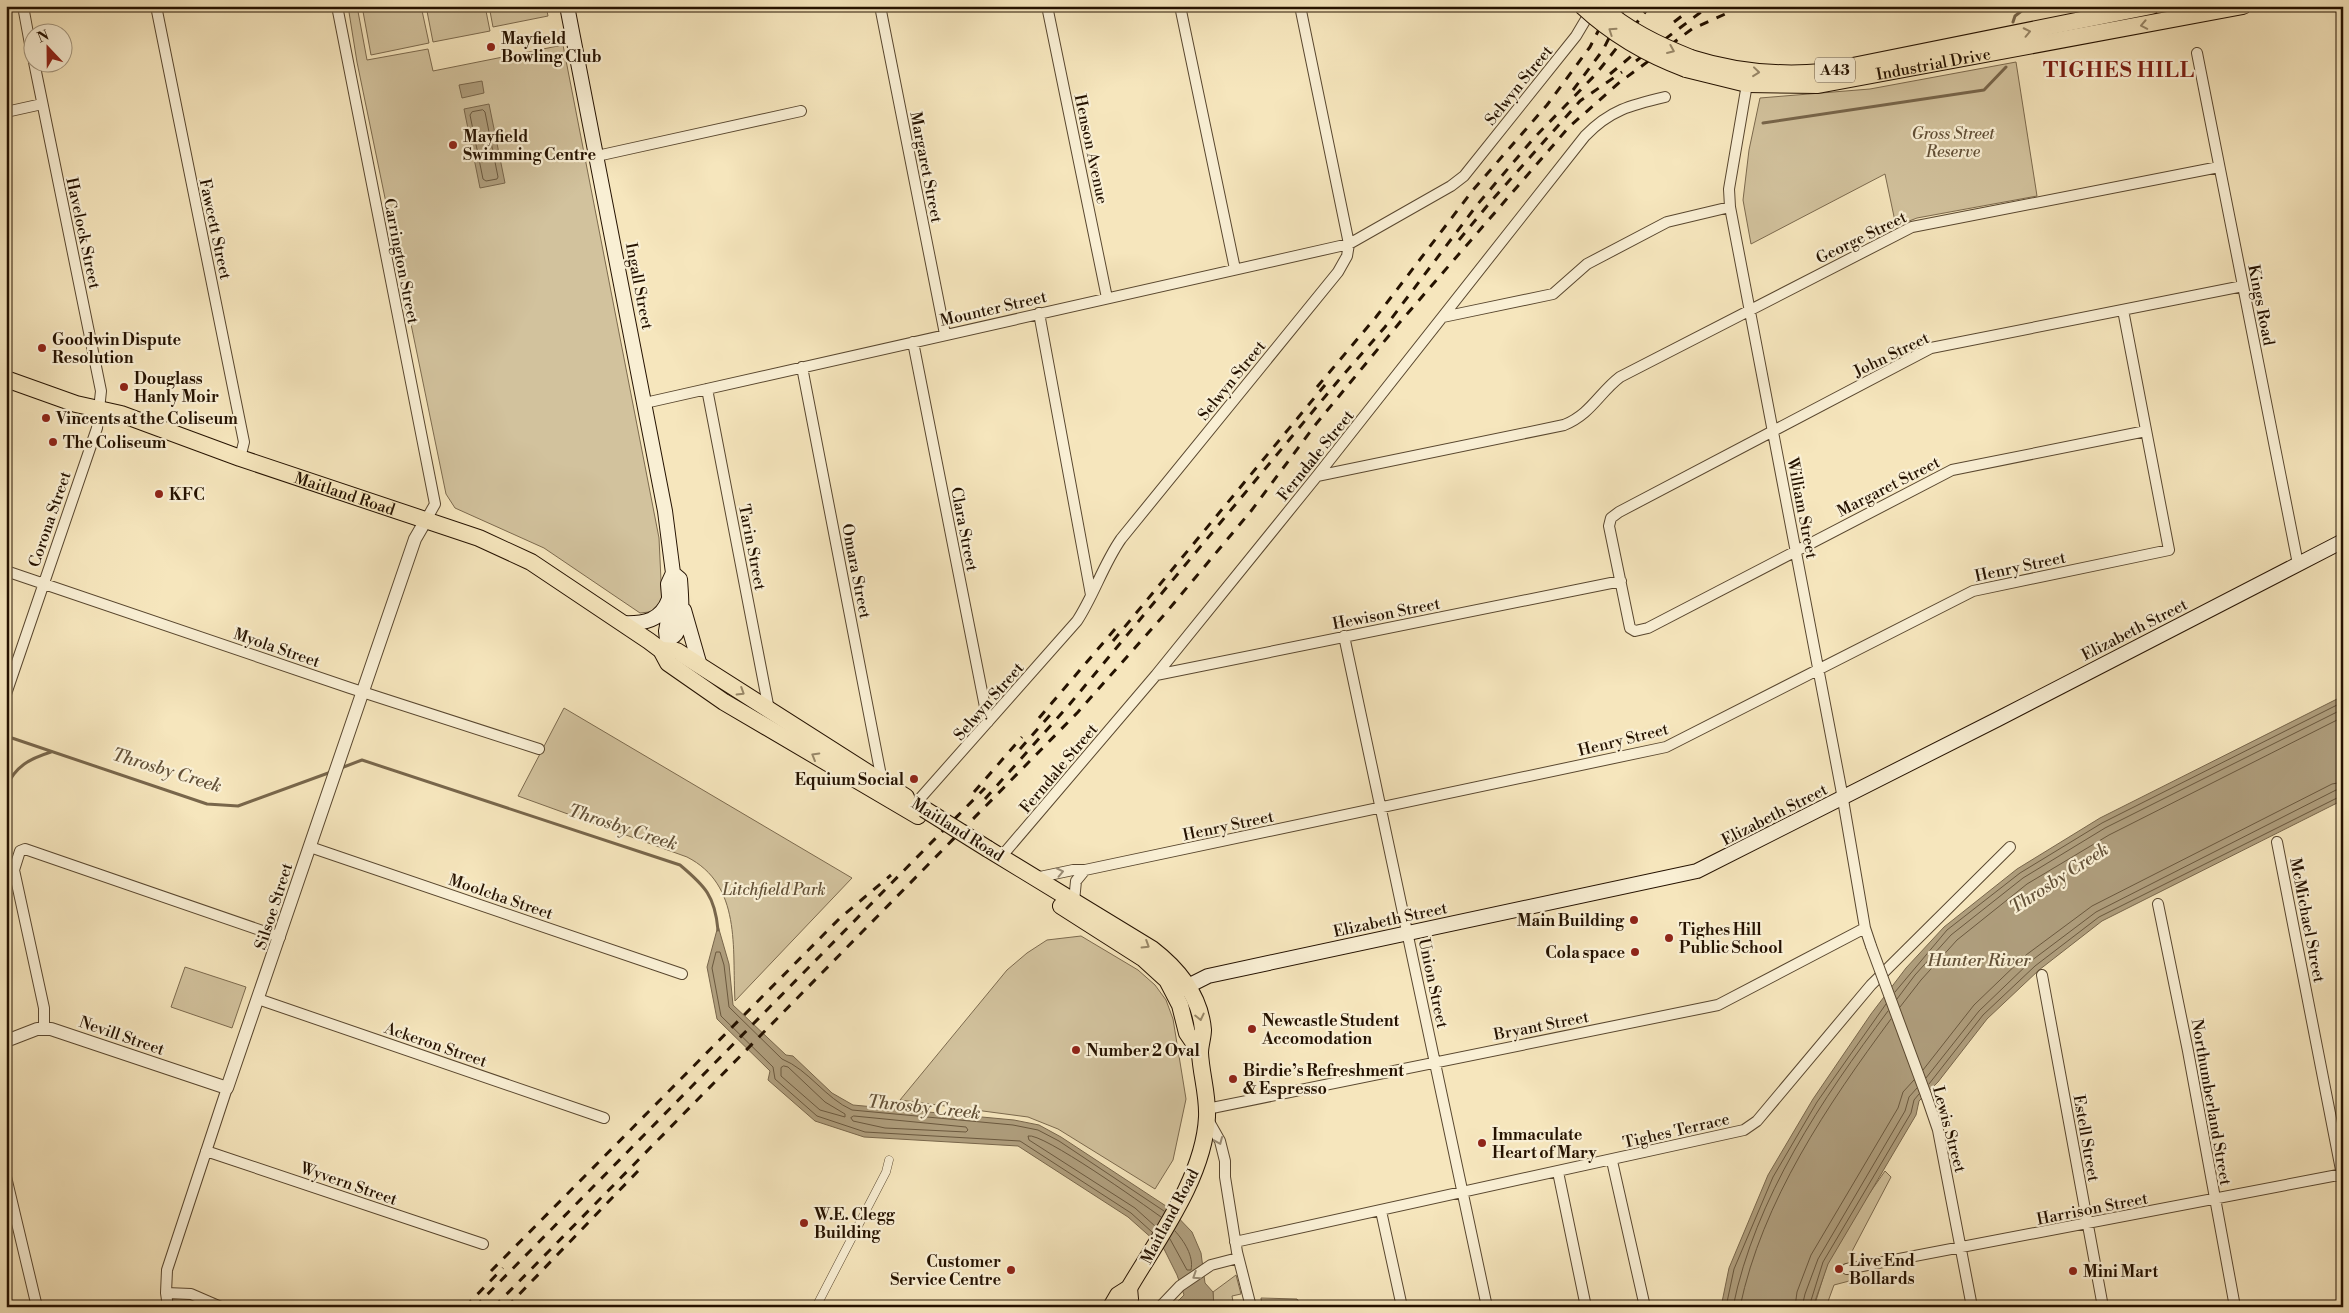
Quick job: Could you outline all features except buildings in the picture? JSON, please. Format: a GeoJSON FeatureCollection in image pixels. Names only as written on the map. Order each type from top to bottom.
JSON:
{"type":"FeatureCollection","features":[{"type":"Feature","properties":{"kind":"main road","name":"Ingall Street"},"geometry":{"type":"LineString","coordinates":[[567,6],[665,511],[673,573],[668,584],[670,618],[664,645]]}},
{"type":"Feature","properties":{"kind":"main road","name":"Industrial Drive"},"geometry":{"type":"LineString","coordinates":[[1582,6],[1601,23],[1632,43],[1747,84],[1818,85],[2243,6]]}},
{"type":"Feature","properties":{"kind":"main road","name":"Industrial Drive"},"geometry":{"type":"LineString","coordinates":[[1600,6],[1636,32],[1689,64],[1750,72],[1787,74],[1824,72],[2151,6]]}},
{"type":"Feature","properties":{"kind":"main road","name":"Maitland Road"},"geometry":{"type":"LineString","coordinates":[[6,379],[76,404],[130,417],[240,458],[480,538],[512,552],[573,589],[622,624],[677,651],[882,781],[919,810]]}},
{"type":"Feature","properties":{"kind":"main road","name":"Elizabeth Street"},"geometry":{"type":"LineString","coordinates":[[1182,988],[1204,977],[1685,875],[1709,866],[2343,541]]}},
{"type":"Feature","properties":{"kind":"main road","name":"Ingall Street"},"geometry":{"type":"LineString","coordinates":[[664,645],[677,632],[679,612],[682,608],[680,579],[673,573]]}},
{"type":"Feature","properties":{"kind":"main road","name":"Ingall Street"},"geometry":{"type":"LineString","coordinates":[[622,624],[653,620],[664,611],[669,598]]}},
{"type":"Feature","properties":{"kind":"main road","name":"Ingall Street"},"geometry":{"type":"LineString","coordinates":[[682,608],[686,612],[700,666]]}},
{"type":"Feature","properties":{"kind":"main road","name":"Maitland Road"},"geometry":{"type":"LineString","coordinates":[[664,645],[668,663],[724,702],[919,810],[990,854],[1144,959],[1167,980],[1182,988]]}},
{"type":"Feature","properties":{"kind":"main road","name":"Maitland Road"},"geometry":{"type":"LineString","coordinates":[[990,854],[1035,878],[1152,949],[1176,969],[1182,988],[1187,1033],[1200,1052],[1207,1113],[1198,1161],[1176,1207],[1129,1288],[1118,1295],[1111,1307]]}},
{"type":"Feature","properties":{"kind":"main road","name":"Maitland Road"},"geometry":{"type":"LineString","coordinates":[[1126,1307],[1130,1300],[1129,1288]]}},
{"type":"Feature","properties":{"kind":"street"},"geometry":{"type":"LineString","coordinates":[[23,6],[26,22]]}},
{"type":"Feature","properties":{"kind":"street","name":"Fawcett Street"},"geometry":{"type":"LineString","coordinates":[[156,6],[244,442],[240,458]]}},
{"type":"Feature","properties":{"kind":"street","name":"Carrington Street"},"geometry":{"type":"LineString","coordinates":[[337,6],[435,504],[426,520]]}},
{"type":"Feature","properties":{"kind":"street","name":"Margaret Street"},"geometry":{"type":"LineString","coordinates":[[880,6],[944,334]]}},
{"type":"Feature","properties":{"kind":"street","name":"Henson Avenue"},"geometry":{"type":"LineString","coordinates":[[1047,6],[1107,298]]}},
{"type":"Feature","properties":{"kind":"street"},"geometry":{"type":"LineString","coordinates":[[1180,6],[1235,269]]}},
{"type":"Feature","properties":{"kind":"street"},"geometry":{"type":"LineString","coordinates":[[1300,6],[1349,244]]}},
{"type":"Feature","properties":{"kind":"street","name":"Selwyn Street"},"geometry":{"type":"LineString","coordinates":[[919,810],[988,722],[1077,621],[1116,546],[1338,272],[1347,256],[1349,244],[1451,186],[1464,176],[1576,36],[1594,6]]}},
{"type":"Feature","properties":{"kind":"street","name":"Kings Road"},"geometry":{"type":"LineString","coordinates":[[2197,53],[2298,564]]}},
{"type":"Feature","properties":{"kind":"street","name":"Havelock Street"},"geometry":{"type":"LineString","coordinates":[[36,72],[101,391],[99,409]]}},
{"type":"Feature","properties":{"kind":"street","name":"William Street"},"geometry":{"type":"LineString","coordinates":[[1747,84],[1729,189],[1730,207],[1748,311],[1819,670],[1868,937]]}},
{"type":"Feature","properties":{"kind":"street","name":"Ferndale Street"},"geometry":{"type":"LineString","coordinates":[[990,854],[1156,675],[1317,476],[1585,136],[1600,120],[1630,105],[1665,96]]}},
{"type":"Feature","properties":{"kind":"street"},"geometry":{"type":"LineString","coordinates":[[6,112],[42,104]]}},
{"type":"Feature","properties":{"kind":"street"},"geometry":{"type":"LineString","coordinates":[[597,156],[801,110]]}},
{"type":"Feature","properties":{"kind":"street","name":"George Street"},"geometry":{"type":"LineString","coordinates":[[1317,476],[1554,428],[1583,415],[1620,377],[1912,227],[2219,167]]}},
{"type":"Feature","properties":{"kind":"street"},"geometry":{"type":"LineString","coordinates":[[1442,318],[1553,294],[1587,264],[1667,222],[1730,207]]}},
{"type":"Feature","properties":{"kind":"street","name":"Mounter Street"},"geometry":{"type":"LineString","coordinates":[[645,403],[1349,244]]}},
{"type":"Feature","properties":{"kind":"street","name":"John Street"},"geometry":{"type":"LineString","coordinates":[[1621,581],[1609,526],[1610,521],[1618,512],[1931,348],[2243,286]]}},
{"type":"Feature","properties":{"kind":"street"},"geometry":{"type":"LineString","coordinates":[[2122,310],[2146,431]]}},
{"type":"Feature","properties":{"kind":"street"},"geometry":{"type":"LineString","coordinates":[[1039,314],[1091,596]]}},
{"type":"Feature","properties":{"kind":"street","name":"Clara Street"},"geometry":{"type":"LineString","coordinates":[[913,342],[988,722]]}},
{"type":"Feature","properties":{"kind":"street","name":"Omara Street"},"geometry":{"type":"LineString","coordinates":[[802,367],[882,781]]}},
{"type":"Feature","properties":{"kind":"street","name":"Tarin Street"},"geometry":{"type":"LineString","coordinates":[[707,389],[769,710]]}},
{"type":"Feature","properties":{"kind":"street","name":"Corona Street"},"geometry":{"type":"LineString","coordinates":[[6,694],[95,433],[99,409]]}},
{"type":"Feature","properties":{"kind":"street","name":"Margaret Street"},"geometry":{"type":"LineString","coordinates":[[1621,581],[1630,628],[1635,631],[1648,628],[1952,470],[2146,431]]}},
{"type":"Feature","properties":{"kind":"street","name":"Henry Street"},"geometry":{"type":"LineString","coordinates":[[1035,878],[1073,870],[1085,870],[1666,747],[1973,590],[2168,550],[2146,431]]}},
{"type":"Feature","properties":{"kind":"street","name":"Silsoe Street"},"geometry":{"type":"LineString","coordinates":[[168,1307],[166,1293],[168,1270],[206,1151],[416,535],[426,520]]}},
{"type":"Feature","properties":{"kind":"street","name":"Myola Street"},"geometry":{"type":"LineString","coordinates":[[6,571],[363,692],[539,749]]}},
{"type":"Feature","properties":{"kind":"street","name":"Hewison Street"},"geometry":{"type":"LineString","coordinates":[[1156,675],[1621,581]]}},
{"type":"Feature","properties":{"kind":"street","name":"Union Street"},"geometry":{"type":"LineString","coordinates":[[1344,636],[1488,1307]]}},
{"type":"Feature","properties":{"kind":"street","name":"McMichael Street"},"geometry":{"type":"LineString","coordinates":[[2277,842],[2342,1176]]}},
{"type":"Feature","properties":{"kind":"street","name":"Moolcha Street"},"geometry":{"type":"LineString","coordinates":[[310,847],[682,974]]}},
{"type":"Feature","properties":{"kind":"street","name":"Tighes Terrace"},"geometry":{"type":"LineString","coordinates":[[1235,1242],[1612,1161],[1744,1130],[1757,1121],[1876,978],[2010,847]]}},
{"type":"Feature","properties":{"kind":"street"},"geometry":{"type":"LineString","coordinates":[[6,1041],[44,1027],[44,1008],[14,870],[20,851],[28,850],[280,937]]}},
{"type":"Feature","properties":{"kind":"street"},"geometry":{"type":"LineString","coordinates":[[1074,901],[1076,881],[1085,870]]}},
{"type":"Feature","properties":{"kind":"street","name":"Northumberland Street"},"geometry":{"type":"LineString","coordinates":[[2158,904],[2188,1051],[2235,1307]]}},
{"type":"Feature","properties":{"kind":"street","name":"Bryant Street"},"geometry":{"type":"LineString","coordinates":[[1207,1113],[1434,1062],[1718,1005],[1868,937]]}},
{"type":"Feature","properties":{"kind":"street","name":"Lewis Street"},"geometry":{"type":"LineString","coordinates":[[1868,937],[1938,1130],[1972,1307]]}},
{"type":"Feature","properties":{"kind":"street","name":"Estell Street"},"geometry":{"type":"LineString","coordinates":[[2042,975],[2103,1307]]}},
{"type":"Feature","properties":{"kind":"street","name":"Ackeron Street"},"geometry":{"type":"LineString","coordinates":[[258,999],[604,1118]]}},
{"type":"Feature","properties":{"kind":"street","name":"Nevill Street"},"geometry":{"type":"LineString","coordinates":[[44,1027],[227,1088]]}},
{"type":"Feature","properties":{"kind":"street"},"geometry":{"type":"LineString","coordinates":[[1207,1113],[1220,1141],[1226,1166],[1225,1177],[1235,1242],[1251,1307]]}},
{"type":"Feature","properties":{"kind":"street","name":"Wyvern Street"},"geometry":{"type":"LineString","coordinates":[[206,1151],[483,1244]]}},
{"type":"Feature","properties":{"kind":"street"},"geometry":{"type":"LineString","coordinates":[[816,1307],[886,1172],[889,1160]]}},
{"type":"Feature","properties":{"kind":"street"},"geometry":{"type":"LineString","coordinates":[[1612,1161],[1645,1307]]}},
{"type":"Feature","properties":{"kind":"street"},"geometry":{"type":"LineString","coordinates":[[1558,1172],[1586,1307]]}},
{"type":"Feature","properties":{"kind":"street","name":"Harrison Street"},"geometry":{"type":"LineString","coordinates":[[1847,1270],[2342,1176]]}},
{"type":"Feature","properties":{"kind":"street"},"geometry":{"type":"LineString","coordinates":[[6,1177],[10,1207],[37,1307]]}},
{"type":"Feature","properties":{"kind":"street"},"geometry":{"type":"LineString","coordinates":[[1381,1211],[1402,1307]]}},
{"type":"Feature","properties":{"kind":"street"},"geometry":{"type":"LineString","coordinates":[[1160,1307],[1180,1286],[1211,1265],[1238,1258]]}},
{"type":"Feature","properties":{"kind":"street"},"geometry":{"type":"LineString","coordinates":[[166,1293],[191,1294],[221,1307]]}},
{"type":"Feature","properties":{"kind":"green space"},"geometry":{"type":"Polygon","coordinates":[[[348,6],[357,6],[367,60],[428,49],[433,71],[563,45],[659,538],[662,602],[658,611],[640,613],[544,548],[455,508],[446,494],[357,62],[348,6]]]}},
{"type":"Feature","properties":{"kind":"green space"},"geometry":{"type":"Polygon","coordinates":[[[362,6],[421,6],[429,43],[371,55],[362,6]]]}},
{"type":"Feature","properties":{"kind":"green space"},"geometry":{"type":"Polygon","coordinates":[[[426,6],[485,6],[490,31],[433,42],[426,6]]]}},
{"type":"Feature","properties":{"kind":"green space"},"geometry":{"type":"Polygon","coordinates":[[[489,6],[546,6],[548,16],[493,27],[489,6]]]}},
{"type":"Feature","properties":{"kind":"green space","name":"Gross Street Reserve"},"geometry":{"type":"Polygon","coordinates":[[[2016,62],[2037,196],[1917,218],[1896,226],[1885,174],[1751,244],[1743,200],[1749,150],[1760,98],[1870,89],[2016,62]]]}},
{"type":"Feature","properties":{"kind":"green space","name":"Litchfield Park"},"geometry":{"type":"Polygon","coordinates":[[[564,708],[852,878],[735,1001],[731,920],[726,901],[717,884],[705,869],[687,857],[518,796],[564,708]]]}},
{"type":"Feature","properties":{"kind":"green space"},"geometry":{"type":"Polygon","coordinates":[[[1081,936],[1138,970],[1155,985],[1166,1000],[1173,1019],[1186,1099],[1173,1160],[1155,1189],[1058,1129],[1028,1117],[900,1100],[1007,970],[1027,953],[1047,940],[1081,936]]]}},
{"type":"Feature","properties":{"kind":"green space"},"geometry":{"type":"Polygon","coordinates":[[[185,967],[246,987],[232,1028],[171,1007],[185,967]]]}},
{"type":"Feature","properties":{"kind":"green space"},"geometry":{"type":"Polygon","coordinates":[[[1885,1171],[1891,1177],[1849,1257],[1853,1280],[1834,1285],[1826,1307],[1814,1307],[1832,1249],[1838,1246],[1848,1224],[1885,1171]]]}},
{"type":"Feature","properties":{"kind":"green space"},"geometry":{"type":"Polygon","coordinates":[[[1236,1275],[1241,1294],[1232,1296],[1234,1307],[1214,1307],[1213,1292],[1236,1275]]]}},
{"type":"Feature","properties":{"kind":"green space"},"geometry":{"type":"Polygon","coordinates":[[[1261,1298],[1297,1299],[1302,1307],[1262,1307],[1261,1298]]]}},
{"type":"Feature","properties":{"kind":"water"},"geometry":{"type":"Polygon","coordinates":[[[482,81],[484,93],[462,98],[459,85],[482,81]]]}},
{"type":"Feature","properties":{"kind":"water"},"geometry":{"type":"Polygon","coordinates":[[[489,104],[505,183],[480,188],[464,109],[489,104]]]}},
{"type":"Feature","properties":{"kind":"water","name":"Hunter River"},"geometry":{"type":"Polygon","coordinates":[[[2343,696],[2343,800],[2102,921],[2039,970],[1987,1019],[1938,1082],[1919,1101],[1916,1115],[1828,1264],[1813,1307],[1721,1307],[1729,1268],[1768,1175],[1813,1099],[1871,1014],[1906,968],[1944,927],[2017,869],[2100,818],[2343,696]]]}},
{"type":"Feature","properties":{"kind":"water"},"geometry":{"type":"Polygon","coordinates":[[[718,926],[729,964],[733,1005],[786,1055],[793,1056],[832,1093],[853,1105],[1014,1120],[1039,1125],[1061,1137],[1169,1208],[1192,1232],[1201,1253],[1205,1283],[1213,1292],[1214,1307],[1179,1307],[1178,1301],[1184,1295],[1177,1275],[1164,1249],[1128,1217],[1018,1146],[864,1137],[815,1121],[768,1080],[770,1071],[717,1019],[707,967],[718,926]]]}},
{"type":"Feature","properties":{"kind":"waterway"},"geometry":{"type":"LineString","coordinates":[[2013,22],[2015,16],[2028,6]]}},
{"type":"Feature","properties":{"kind":"waterway"},"geometry":{"type":"LineString","coordinates":[[1763,123],[1984,90],[2006,67]]}},
{"type":"Feature","properties":{"kind":"waterway","name":"Throsby Creek"},"geometry":{"type":"LineString","coordinates":[[6,736],[207,804],[238,806],[331,772]]}},
{"type":"Feature","properties":{"kind":"waterway"},"geometry":{"type":"LineString","coordinates":[[6,787],[14,774],[24,764],[36,757],[51,752]]}},
{"type":"Feature","properties":{"kind":"waterway","name":"Throsby Creek"},"geometry":{"type":"LineString","coordinates":[[341,768],[362,760],[680,865],[696,879],[707,893],[717,918],[718,930]]}},
{"type":"Feature","properties":{"kind":"railway"},"geometry":{"type":"LineString","coordinates":[[1317,387],[1376,317],[1473,190],[1547,105],[1590,47],[1611,6]]}},
{"type":"Feature","properties":{"kind":"railway"},"geometry":{"type":"LineString","coordinates":[[1573,90],[1603,50],[1625,6]]}},
{"type":"Feature","properties":{"kind":"railway"},"geometry":{"type":"LineString","coordinates":[[985,799],[1069,705],[1385,327],[1477,205],[1534,138],[1596,74],[1650,6]]}},
{"type":"Feature","properties":{"kind":"railway"},"geometry":{"type":"LineString","coordinates":[[1674,22],[1695,6]]}},
{"type":"Feature","properties":{"kind":"railway"},"geometry":{"type":"LineString","coordinates":[[1636,61],[1709,6]]}},
{"type":"Feature","properties":{"kind":"railway"},"geometry":{"type":"LineString","coordinates":[[494,1307],[1078,712],[1164,615],[1251,511],[1316,424],[1401,321],[1569,127],[1620,82],[1692,29],[1743,6]]}},
{"type":"Feature","properties":{"kind":"railway"},"geometry":{"type":"LineString","coordinates":[[1610,74],[1640,49]]}},
{"type":"Feature","properties":{"kind":"railway"},"geometry":{"type":"LineString","coordinates":[[1459,240],[1580,101],[1622,72]]}},
{"type":"Feature","properties":{"kind":"railway"},"geometry":{"type":"LineString","coordinates":[[1113,641],[1325,385]]}},
{"type":"Feature","properties":{"kind":"railway"},"geometry":{"type":"LineString","coordinates":[[1039,718],[1115,629]]}},
{"type":"Feature","properties":{"kind":"railway"},"geometry":{"type":"LineString","coordinates":[[1020,749],[1050,715]]}},
{"type":"Feature","properties":{"kind":"railway"},"geometry":{"type":"LineString","coordinates":[[974,792],[1022,737]]}},
{"type":"Feature","properties":{"kind":"railway"},"geometry":{"type":"LineString","coordinates":[[475,1307],[985,788]]}},
{"type":"Feature","properties":{"kind":"railway"},"geometry":{"type":"LineString","coordinates":[[491,1271],[840,918],[891,875]]}},
{"type":"Feature","properties":{"kind":"railway"},"geometry":{"type":"LineString","coordinates":[[507,1307],[638,1171]]}},
{"type":"Feature","properties":{"kind":"railway"},"geometry":{"type":"LineString","coordinates":[[465,1307],[503,1268]]}},
{"type":"Feature","properties":{"kind":"place","name":"Mayfield Bowling Club"},"geometry":{"type":"Point","coordinates":[491,47]}},
{"type":"Feature","properties":{"kind":"place","name":"Mayfield Swimming Centre"},"geometry":{"type":"Point","coordinates":[453,145]}},
{"type":"Feature","properties":{"kind":"place","name":"Goodwin Dispute Resolution"},"geometry":{"type":"Point","coordinates":[42,348]}},
{"type":"Feature","properties":{"kind":"place","name":"Douglass Hanly Moir"},"geometry":{"type":"Point","coordinates":[124,387]}},
{"type":"Feature","properties":{"kind":"place","name":"Vincents at the Coliseum"},"geometry":{"type":"Point","coordinates":[46,418]}},
{"type":"Feature","properties":{"kind":"place","name":"The Coliseum"},"geometry":{"type":"Point","coordinates":[53,442]}},
{"type":"Feature","properties":{"kind":"place","name":"KFC"},"geometry":{"type":"Point","coordinates":[159,494]}},
{"type":"Feature","properties":{"kind":"place","name":"Equium Social"},"geometry":{"type":"Point","coordinates":[914,779]}},
{"type":"Feature","properties":{"kind":"place","name":"Main Building"},"geometry":{"type":"Point","coordinates":[1634,920]}},
{"type":"Feature","properties":{"kind":"place","name":"Tighes Hill Public School"},"geometry":{"type":"Point","coordinates":[1669,938]}},
{"type":"Feature","properties":{"kind":"place","name":"Cola space"},"geometry":{"type":"Point","coordinates":[1635,952]}},
{"type":"Feature","properties":{"kind":"place","name":"Newcastle Student Accomodation"},"geometry":{"type":"Point","coordinates":[1252,1029]}},
{"type":"Feature","properties":{"kind":"place","name":"Number 2 Oval"},"geometry":{"type":"Point","coordinates":[1076,1050]}},
{"type":"Feature","properties":{"kind":"place","name":"Birdie’s Refreshment & Espresso"},"geometry":{"type":"Point","coordinates":[1233,1079]}},
{"type":"Feature","properties":{"kind":"place","name":"Immaculate Heart of Mary"},"geometry":{"type":"Point","coordinates":[1482,1143]}},
{"type":"Feature","properties":{"kind":"place","name":"W.E. Clegg Building"},"geometry":{"type":"Point","coordinates":[804,1223]}},
{"type":"Feature","properties":{"kind":"place","name":"Live End Bollards"},"geometry":{"type":"Point","coordinates":[1839,1269]}},
{"type":"Feature","properties":{"kind":"place","name":"Customer Service Centre"},"geometry":{"type":"Point","coordinates":[1011,1270]}},
{"type":"Feature","properties":{"kind":"place","name":"Mini Mart"},"geometry":{"type":"Point","coordinates":[2073,1271]}},
{"type":"Feature","properties":{"kind":"district","name":"TIGHES HILL"},"geometry":{"type":"Point","coordinates":[2119,70]}}]}
